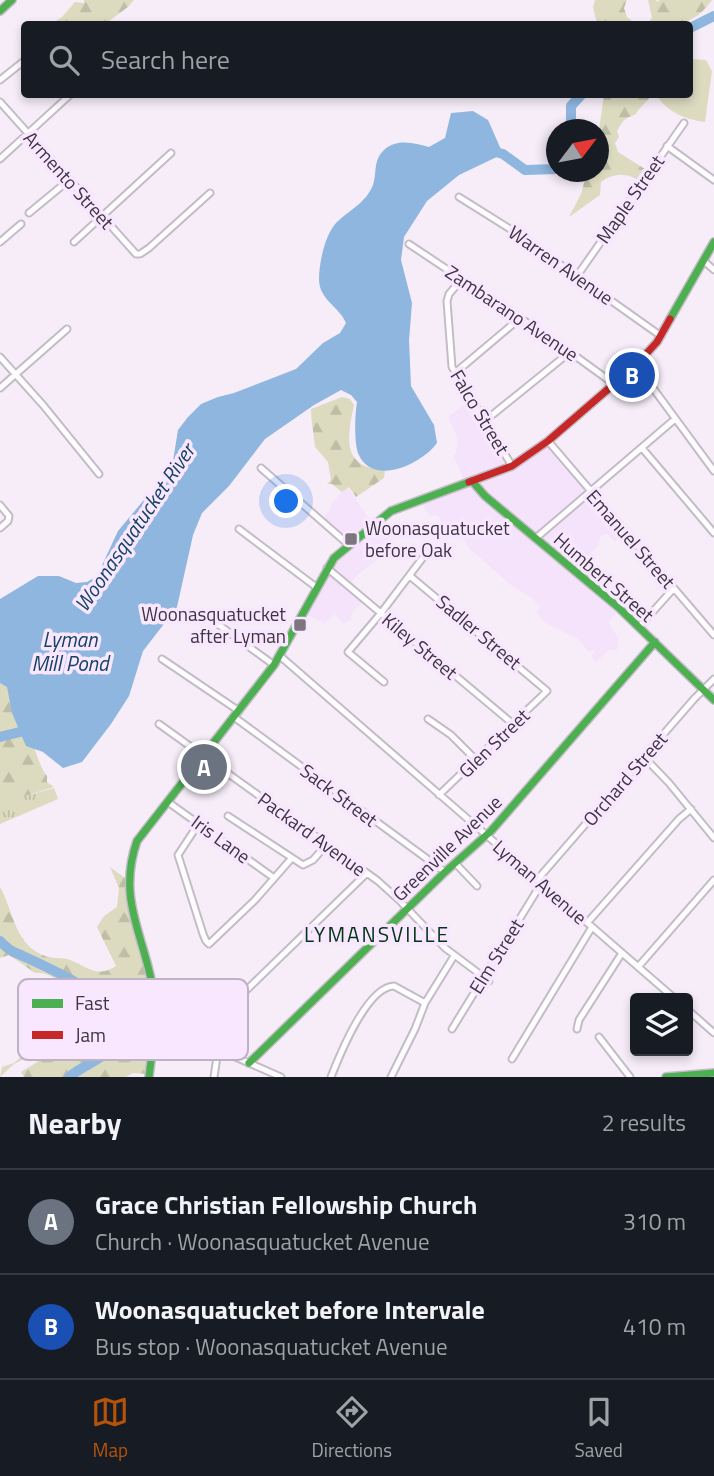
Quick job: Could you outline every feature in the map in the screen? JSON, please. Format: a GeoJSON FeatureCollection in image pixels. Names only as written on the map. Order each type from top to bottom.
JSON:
{"type":"FeatureCollection","features":[{"type":"Feature","properties":{"kind":"street"},"geometry":{"type":"LineString","coordinates":[[0,11],[12,0]]}},
{"type":"Feature","properties":{"kind":"street"},"geometry":{"type":"LineString","coordinates":[[0,80],[21,63]]}},
{"type":"Feature","properties":{"kind":"street"},"geometry":{"type":"LineString","coordinates":[[0,159],[67,98]]}},
{"type":"Feature","properties":{"kind":"street","name":"Armento Street"},"geometry":{"type":"LineString","coordinates":[[0,102],[136,254],[140,254],[172,228],[210,193]]}},
{"type":"Feature","properties":{"kind":"street","name":"Maple Street"},"geometry":{"type":"LineString","coordinates":[[577,276],[684,123]]}},
{"type":"Feature","properties":{"kind":"street"},"geometry":{"type":"LineString","coordinates":[[667,146],[714,180]]}},
{"type":"Feature","properties":{"kind":"street"},"geometry":{"type":"LineString","coordinates":[[74,242],[172,153]]}},
{"type":"Feature","properties":{"kind":"street"},"geometry":{"type":"LineString","coordinates":[[30,213],[69,180]]}},
{"type":"Feature","properties":{"kind":"street","name":"Warren Avenue"},"geometry":{"type":"LineString","coordinates":[[459,197],[661,336]]}},
{"type":"Feature","properties":{"kind":"street"},"geometry":{"type":"LineString","coordinates":[[0,242],[21,224]]}},
{"type":"Feature","properties":{"kind":"street"},"geometry":{"type":"LineString","coordinates":[[150,979],[128,886],[128,867],[138,841],[274,665],[334,558],[391,511],[512,466],[548,441],[636,365],[661,336],[714,242]]}},
{"type":"Feature","properties":{"kind":"street","name":"Zambarano Avenue"},"geometry":{"type":"LineString","coordinates":[[409,244],[614,384]]}},
{"type":"Feature","properties":{"kind":"street"},"geometry":{"type":"LineString","coordinates":[[704,261],[714,270]]}},
{"type":"Feature","properties":{"kind":"street","name":"Falco Street"},"geometry":{"type":"LineString","coordinates":[[462,279],[449,294],[447,301],[451,359],[455,373],[512,466]]}},
{"type":"Feature","properties":{"kind":"street"},"geometry":{"type":"LineString","coordinates":[[455,373],[519,319]]}},
{"type":"Feature","properties":{"kind":"street"},"geometry":{"type":"LineString","coordinates":[[0,388],[66,329]]}},
{"type":"Feature","properties":{"kind":"street"},"geometry":{"type":"LineString","coordinates":[[486,420],[570,352]]}},
{"type":"Feature","properties":{"kind":"street"},"geometry":{"type":"LineString","coordinates":[[0,357],[99,474]]}},
{"type":"Feature","properties":{"kind":"street"},"geometry":{"type":"LineString","coordinates":[[636,365],[714,471]]}},
{"type":"Feature","properties":{"kind":"street"},"geometry":{"type":"LineString","coordinates":[[536,538],[675,419]]}},
{"type":"Feature","properties":{"kind":"street","name":"Emanuel Street"},"geometry":{"type":"LineString","coordinates":[[548,441],[714,635]]}},
{"type":"Feature","properties":{"kind":"street"},"geometry":{"type":"LineString","coordinates":[[642,448],[714,533]]}},
{"type":"Feature","properties":{"kind":"street"},"geometry":{"type":"LineString","coordinates":[[261,468],[349,545]]}},
{"type":"Feature","properties":{"kind":"street","name":"Humbert Street"},"geometry":{"type":"LineString","coordinates":[[472,481],[485,496],[639,627],[714,700]]}},
{"type":"Feature","properties":{"kind":"street"},"geometry":{"type":"LineString","coordinates":[[0,505],[9,516],[8,521],[0,528]]}},
{"type":"Feature","properties":{"kind":"street"},"geometry":{"type":"LineString","coordinates":[[239,529],[316,587]]}},
{"type":"Feature","properties":{"kind":"street"},"geometry":{"type":"LineString","coordinates":[[384,682],[348,652],[424,556]]}},
{"type":"Feature","properties":{"kind":"street","name":"Kiley Street"},"geometry":{"type":"LineString","coordinates":[[327,568],[513,724]]}},
{"type":"Feature","properties":{"kind":"street","name":"Sadler Street"},"geometry":{"type":"LineString","coordinates":[[410,576],[547,691]]}},
{"type":"Feature","properties":{"kind":"street"},"geometry":{"type":"LineString","coordinates":[[639,627],[674,589]]}},
{"type":"Feature","properties":{"kind":"street"},"geometry":{"type":"LineString","coordinates":[[212,620],[274,665]]}},
{"type":"Feature","properties":{"kind":"street","name":"Greenville Avenue"},"geometry":{"type":"LineString","coordinates":[[249,1063],[445,872],[486,836],[655,642]]}},
{"type":"Feature","properties":{"kind":"street","name":"Lyman Avenue"},"geometry":{"type":"LineString","coordinates":[[280,656],[668,993]]}},
{"type":"Feature","properties":{"kind":"street","name":"Sack Street"},"geometry":{"type":"LineString","coordinates":[[162,659],[445,872]]}},
{"type":"Feature","properties":{"kind":"street","name":"Orchard Street"},"geometry":{"type":"LineString","coordinates":[[539,882],[643,757],[714,680]]}},
{"type":"Feature","properties":{"kind":"street","name":"Glen Street"},"geometry":{"type":"LineString","coordinates":[[439,794],[547,691]]}},
{"type":"Feature","properties":{"kind":"street"},"geometry":{"type":"LineString","coordinates":[[428,719],[451,734],[475,760]]}},
{"type":"Feature","properties":{"kind":"street","name":"Packard Avenue"},"geometry":{"type":"LineString","coordinates":[[159,724],[389,890],[454,956],[489,981]]}},
{"type":"Feature","properties":{"kind":"street"},"geometry":{"type":"LineString","coordinates":[[643,757],[711,829],[714,838]]}},
{"type":"Feature","properties":{"kind":"street","name":"Iris Lane"},"geometry":{"type":"LineString","coordinates":[[168,802],[274,878]]}},
{"type":"Feature","properties":{"kind":"street"},"geometry":{"type":"LineString","coordinates":[[512,1059],[590,925],[679,819],[691,809]]}},
{"type":"Feature","properties":{"kind":"street"},"geometry":{"type":"LineString","coordinates":[[228,816],[299,863],[307,864],[327,844]]}},
{"type":"Feature","properties":{"kind":"street"},"geometry":{"type":"LineString","coordinates":[[199,823],[178,855],[209,944],[291,859]]}},
{"type":"Feature","properties":{"kind":"street"},"geometry":{"type":"LineString","coordinates":[[455,863],[477,886]]}},
{"type":"Feature","properties":{"kind":"street"},"geometry":{"type":"LineString","coordinates":[[248,987],[367,873]]}},
{"type":"Feature","properties":{"kind":"street"},"geometry":{"type":"LineString","coordinates":[[638,967],[714,880]]}},
{"type":"Feature","properties":{"kind":"street","name":"Elm Street"},"geometry":{"type":"LineString","coordinates":[[452,1029],[539,882]]}},
{"type":"Feature","properties":{"kind":"street"},"geometry":{"type":"LineString","coordinates":[[577,1029],[579,1020],[622,953]]}},
{"type":"Feature","properties":{"kind":"street"},"geometry":{"type":"LineString","coordinates":[[391,1077],[425,1003],[454,956]]}},
{"type":"Feature","properties":{"kind":"street"},"geometry":{"type":"LineString","coordinates":[[331,1077],[356,1024],[374,995],[387,986],[394,986],[425,1003]]}},
{"type":"Feature","properties":{"kind":"street"},"geometry":{"type":"LineString","coordinates":[[693,1014],[714,1033]]}},
{"type":"Feature","properties":{"kind":"street"},"geometry":{"type":"LineString","coordinates":[[599,1037],[630,1077]]}},
{"type":"Feature","properties":{"kind":"street"},"geometry":{"type":"LineString","coordinates":[[242,1060],[281,1077]]}},
{"type":"Feature","properties":{"kind":"street"},"geometry":{"type":"LineString","coordinates":[[666,1077],[714,1073]]}},
{"type":"Feature","properties":{"kind":"shaded area"},"geometry":{"type":"Polygon","coordinates":[[[470,400],[511,466],[547,443],[625,535],[615,541],[607,534],[601,536],[598,546],[586,558],[591,564],[581,578],[618,611],[609,622],[619,638],[617,650],[609,650],[596,662],[591,657],[596,649],[589,652],[578,639],[544,622],[537,613],[540,606],[512,586],[470,549],[454,526],[446,527],[437,515],[429,516],[424,507],[422,500],[464,483],[453,456],[458,439],[448,417],[470,400]]]}},
{"type":"Feature","properties":{"kind":"shaded area"},"geometry":{"type":"Polygon","coordinates":[[[347,486],[373,525],[379,522],[387,533],[389,545],[380,558],[356,576],[348,587],[363,601],[352,613],[351,620],[343,624],[336,614],[324,623],[303,613],[313,592],[346,547],[321,522],[332,503],[347,486]]]}},
{"type":"Feature","properties":{"kind":"green space"},"geometry":{"type":"Polygon","coordinates":[[[84,0],[134,0],[109,21],[56,21],[75,2],[84,3],[84,0]]]}},
{"type":"Feature","properties":{"kind":"green space"},"geometry":{"type":"Polygon","coordinates":[[[595,0],[627,0],[624,8],[627,17],[632,21],[596,21],[593,7],[595,0]]]}},
{"type":"Feature","properties":{"kind":"green space"},"geometry":{"type":"Polygon","coordinates":[[[648,0],[712,0],[698,15],[686,21],[650,21],[652,18],[648,0]]]}},
{"type":"Feature","properties":{"kind":"green space"},"geometry":{"type":"Polygon","coordinates":[[[693,59],[706,60],[712,71],[705,122],[677,114],[659,98],[693,98],[693,59]]]}},
{"type":"Feature","properties":{"kind":"green space"},"geometry":{"type":"Polygon","coordinates":[[[604,98],[650,98],[636,114],[623,121],[617,131],[619,137],[615,143],[618,152],[648,171],[641,182],[626,175],[609,178],[609,119],[601,119],[604,98]]]}},
{"type":"Feature","properties":{"kind":"green space"},"geometry":{"type":"Polygon","coordinates":[[[584,182],[601,182],[600,195],[569,217],[584,182]]]}},
{"type":"Feature","properties":{"kind":"green space"},"geometry":{"type":"Polygon","coordinates":[[[342,397],[350,399],[354,405],[349,439],[354,457],[361,464],[385,470],[384,478],[356,497],[349,487],[342,492],[332,484],[327,484],[331,480],[328,462],[315,447],[311,409],[342,397]]]}},
{"type":"Feature","properties":{"kind":"green space"},"geometry":{"type":"Polygon","coordinates":[[[0,679],[19,703],[47,782],[54,787],[3,803],[0,803],[0,679]]]}},
{"type":"Feature","properties":{"kind":"green space"},"geometry":{"type":"Polygon","coordinates":[[[54,788],[58,799],[0,824],[0,803],[54,788]]]}},
{"type":"Feature","properties":{"kind":"green space"},"geometry":{"type":"Polygon","coordinates":[[[110,867],[125,878],[148,979],[55,979],[35,973],[9,955],[0,958],[0,887],[16,927],[28,945],[37,952],[48,957],[67,959],[97,971],[116,966],[97,927],[104,916],[117,907],[119,888],[110,867]]]}},
{"type":"Feature","properties":{"kind":"green space"},"geometry":{"type":"Polygon","coordinates":[[[22,1060],[0,1077],[2,1067],[22,1060]]]}},
{"type":"Feature","properties":{"kind":"green space"},"geometry":{"type":"Polygon","coordinates":[[[39,1060],[149,1060],[148,1074],[133,1073],[126,1077],[24,1077],[21,1072],[39,1060]]]}},
{"type":"Feature","properties":{"kind":"water","name":"Lyman Mill Pond"},"geometry":{"type":"Polygon","coordinates":[[[473,111],[488,120],[503,154],[459,175],[427,201],[404,237],[401,260],[412,303],[409,340],[411,386],[434,425],[437,443],[409,465],[385,471],[374,469],[365,463],[358,453],[355,428],[357,402],[341,390],[265,439],[229,486],[202,513],[193,535],[177,607],[143,651],[129,696],[82,762],[63,768],[43,752],[26,746],[12,713],[7,687],[0,683],[0,599],[38,576],[59,576],[76,583],[87,582],[97,576],[118,531],[143,501],[157,490],[172,467],[178,430],[201,404],[296,369],[323,343],[340,333],[346,323],[322,292],[319,279],[323,249],[332,228],[370,192],[378,158],[384,150],[400,143],[429,147],[445,138],[451,113],[473,111]]]}},
{"type":"Feature","properties":{"kind":"waterway","name":"Woonasquatucket River"},"geometry":{"type":"LineString","coordinates":[[693,26],[714,16]]}},
{"type":"Feature","properties":{"kind":"waterway","name":"Woonasquatucket River"},"geometry":{"type":"LineString","coordinates":[[571,119],[571,106],[578,98]]}},
{"type":"Feature","properties":{"kind":"waterway","name":"Woonasquatucket River"},"geometry":{"type":"LineString","coordinates":[[492,151],[503,154],[525,170],[546,169]]}},
{"type":"Feature","properties":{"kind":"waterway","name":"Woonasquatucket River"},"geometry":{"type":"LineString","coordinates":[[0,737],[20,732],[27,723]]}},
{"type":"Feature","properties":{"kind":"waterway","name":"Woonasquatucket River"},"geometry":{"type":"LineString","coordinates":[[0,941],[12,951],[69,979]]}},
{"type":"Feature","properties":{"kind":"waterway","name":"Woonasquatucket River"},"geometry":{"type":"LineString","coordinates":[[69,1077],[96,1060]]}},
{"type":"Feature","properties":{"kind":"traffic: fast"},"geometry":{"type":"LineString","coordinates":[[0,11],[12,0]]}},
{"type":"Feature","properties":{"kind":"traffic: fast"},"geometry":{"type":"LineString","coordinates":[[670,319],[714,242]]}},
{"type":"Feature","properties":{"kind":"traffic: fast"},"geometry":{"type":"LineString","coordinates":[[472,481],[485,496],[618,607],[714,700]]}},
{"type":"Feature","properties":{"kind":"traffic: fast"},"geometry":{"type":"LineString","coordinates":[[151,979],[131,901],[131,863],[137,841],[274,665],[334,558],[391,511],[469,482]]}},
{"type":"Feature","properties":{"kind":"traffic: fast"},"geometry":{"type":"LineString","coordinates":[[249,1063],[445,872],[491,831],[655,642]]}},
{"type":"Feature","properties":{"kind":"traffic: fast"},"geometry":{"type":"LineString","coordinates":[[149,1077],[151,1060]]}},
{"type":"Feature","properties":{"kind":"traffic: fast"},"geometry":{"type":"LineString","coordinates":[[666,1077],[714,1073]]}},
{"type":"Feature","properties":{"kind":"traffic: jam"},"geometry":{"type":"LineString","coordinates":[[469,482],[512,466],[548,441],[636,365],[657,342],[670,319]]}},
{"type":"Feature","properties":{"kind":"place","name":"Woonasquatucket before Intervale"},"geometry":{"type":"Point","coordinates":[632,375]}},
{"type":"Feature","properties":{"kind":"place","name":"Woonasquatucket before Oak"},"geometry":{"type":"Point","coordinates":[351,539]}},
{"type":"Feature","properties":{"kind":"place","name":"Woonasquatucket after Lyman"},"geometry":{"type":"Point","coordinates":[300,625]}},
{"type":"Feature","properties":{"kind":"place","name":"Grace Christian Fellowship Church"},"geometry":{"type":"Point","coordinates":[204,767]}},
{"type":"Feature","properties":{"kind":"district","name":"LYMANSVILLE"},"geometry":{"type":"Point","coordinates":[377,935]}}]}
